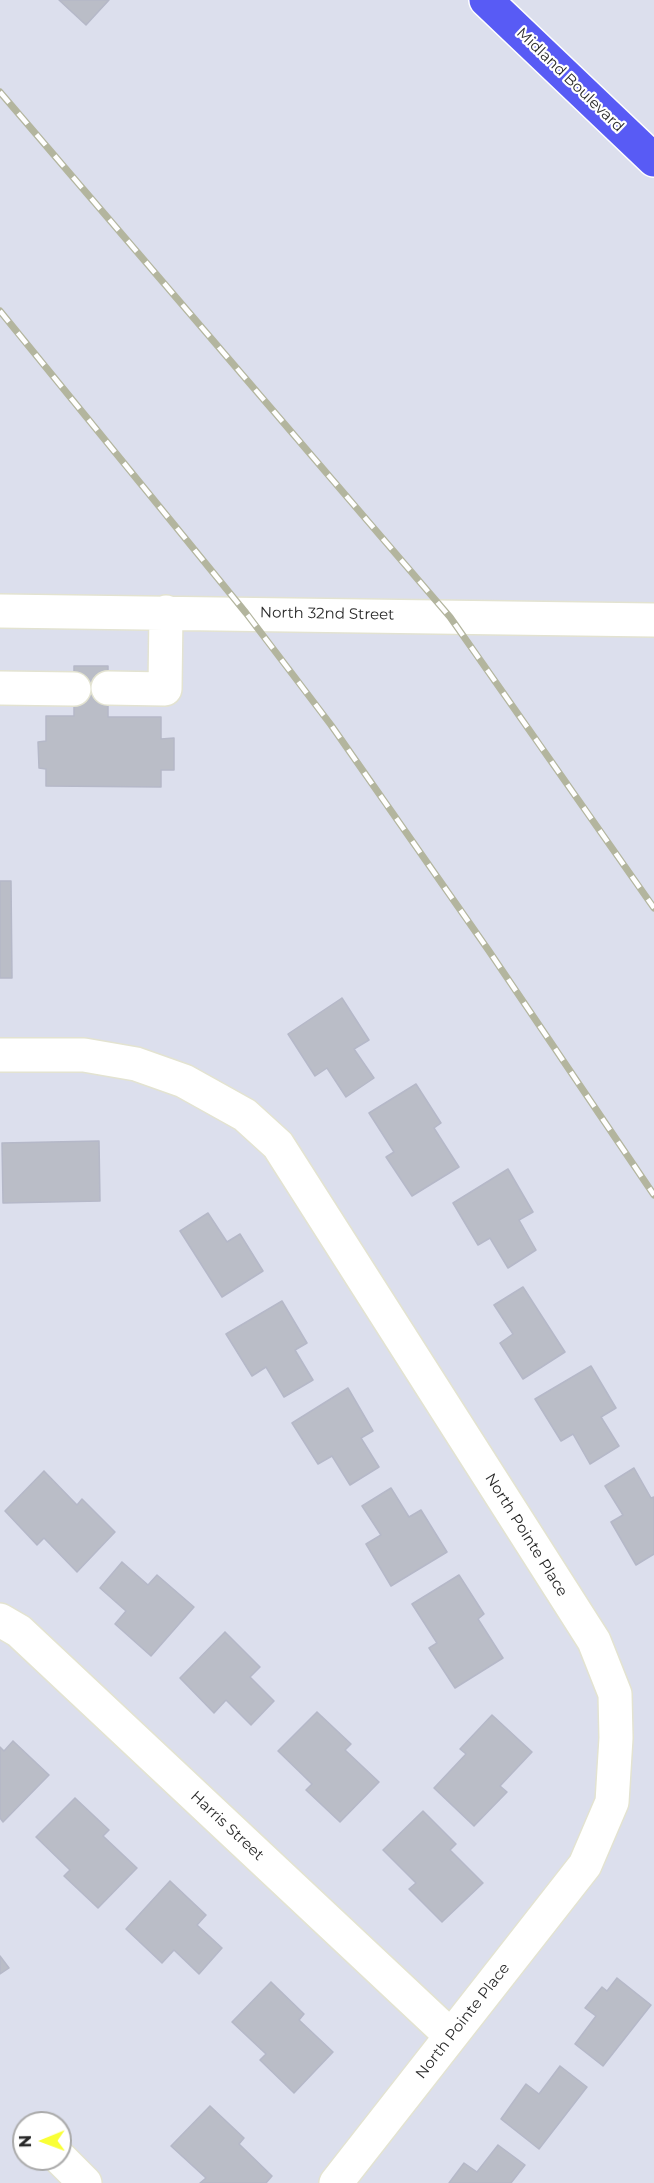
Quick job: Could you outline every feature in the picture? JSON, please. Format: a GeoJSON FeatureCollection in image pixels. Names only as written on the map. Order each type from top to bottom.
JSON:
{"type":"FeatureCollection","features":[{"type":"Feature","properties":{"kind":"main road","name":"Midland Boulevard"},"geometry":{"type":"LineString","coordinates":[[486,0],[654,160]]}},
{"type":"Feature","properties":{"kind":"street","name":"North 32nd Street"},"geometry":{"type":"LineString","coordinates":[[0,611],[654,620]]}},
{"type":"Feature","properties":{"kind":"street"},"geometry":{"type":"LineString","coordinates":[[108,688],[165,689],[166,612]]}},
{"type":"Feature","properties":{"kind":"street"},"geometry":{"type":"LineString","coordinates":[[0,688],[74,689]]}},
{"type":"Feature","properties":{"kind":"street","name":"North Pointe Place"},"geometry":{"type":"LineString","coordinates":[[0,1055],[84,1055],[136,1064],[184,1081],[245,1115],[278,1144],[594,1641],[615,1694],[616,1738],[612,1802],[585,1865],[336,2183]]}},
{"type":"Feature","properties":{"kind":"street","name":"Harris Street"},"geometry":{"type":"LineString","coordinates":[[0,1620],[19,1631],[451,2036]]}},
{"type":"Feature","properties":{"kind":"street"},"geometry":{"type":"LineString","coordinates":[[72,2170],[85,2183]]}},
{"type":"Feature","properties":{"kind":"building"},"geometry":{"type":"Polygon","coordinates":[[[59,0],[109,0],[86,25],[59,0]]]}},
{"type":"Feature","properties":{"kind":"building"},"geometry":{"type":"Polygon","coordinates":[[[74,666],[108,666],[108,717],[161,717],[161,739],[174,738],[174,770],[161,770],[161,787],[46,786],[46,769],[39,768],[38,742],[46,741],[46,716],[74,716],[74,666]]]}},
{"type":"Feature","properties":{"kind":"building"},"geometry":{"type":"Polygon","coordinates":[[[0,881],[11,881],[12,978],[0,978],[0,881]]]}},
{"type":"Feature","properties":{"kind":"building"},"geometry":{"type":"Polygon","coordinates":[[[342,998],[369,1040],[354,1049],[374,1078],[346,1097],[327,1068],[315,1076],[288,1034],[342,998]]]}},
{"type":"Feature","properties":{"kind":"building"},"geometry":{"type":"Polygon","coordinates":[[[416,1084],[441,1123],[434,1128],[459,1167],[412,1196],[386,1157],[394,1152],[369,1113],[416,1084]]]}},
{"type":"Feature","properties":{"kind":"building"},"geometry":{"type":"Polygon","coordinates":[[[99,1141],[100,1201],[3,1203],[2,1143],[99,1141]]]}},
{"type":"Feature","properties":{"kind":"building"},"geometry":{"type":"Polygon","coordinates":[[[508,1169],[533,1212],[519,1220],[536,1250],[508,1268],[490,1238],[478,1245],[453,1203],[508,1169]]]}},
{"type":"Feature","properties":{"kind":"building"},"geometry":{"type":"Polygon","coordinates":[[[208,1213],[227,1242],[240,1234],[263,1271],[222,1297],[180,1231],[208,1213]]]}},
{"type":"Feature","properties":{"kind":"building"},"geometry":{"type":"Polygon","coordinates":[[[523,1287],[565,1352],[523,1379],[500,1343],[513,1334],[494,1305],[523,1287]]]}},
{"type":"Feature","properties":{"kind":"building"},"geometry":{"type":"Polygon","coordinates":[[[282,1301],[307,1343],[295,1350],[313,1380],[284,1397],[266,1367],[252,1376],[226,1334],[282,1301]]]}},
{"type":"Feature","properties":{"kind":"building"},"geometry":{"type":"Polygon","coordinates":[[[591,1366],[616,1408],[601,1417],[619,1446],[590,1464],[573,1434],[561,1441],[535,1399],[591,1366]]]}},
{"type":"Feature","properties":{"kind":"building"},"geometry":{"type":"Polygon","coordinates":[[[348,1388],[373,1431],[361,1438],[379,1467],[350,1485],[332,1456],[318,1464],[292,1423],[348,1388]]]}},
{"type":"Feature","properties":{"kind":"building"},"geometry":{"type":"Polygon","coordinates":[[[634,1468],[651,1498],[654,1497],[654,1554],[636,1565],[611,1522],[623,1515],[605,1486],[634,1468]]]}},
{"type":"Feature","properties":{"kind":"building"},"geometry":{"type":"Polygon","coordinates":[[[44,1471],[77,1505],[82,1499],[115,1532],[77,1572],[44,1538],[37,1545],[5,1511],[44,1471]]]}},
{"type":"Feature","properties":{"kind":"building"},"geometry":{"type":"Polygon","coordinates":[[[391,1488],[409,1517],[421,1510],[447,1552],[391,1586],[366,1544],[381,1535],[362,1506],[391,1488]]]}},
{"type":"Feature","properties":{"kind":"building"},"geometry":{"type":"Polygon","coordinates":[[[122,1562],[148,1585],[157,1575],[194,1607],[151,1656],[115,1624],[126,1611],[100,1588],[122,1562]]]}},
{"type":"Feature","properties":{"kind":"building"},"geometry":{"type":"Polygon","coordinates":[[[459,1575],[484,1614],[478,1619],[503,1658],[455,1688],[429,1648],[437,1643],[412,1604],[459,1575]]]}},
{"type":"Feature","properties":{"kind":"building"},"geometry":{"type":"Polygon","coordinates":[[[225,1632],[260,1667],[250,1677],[274,1701],[251,1725],[226,1700],[214,1713],[180,1678],[225,1632]]]}},
{"type":"Feature","properties":{"kind":"building"},"geometry":{"type":"Polygon","coordinates":[[[317,1712],[351,1744],[345,1750],[379,1782],[340,1822],[306,1790],[312,1784],[278,1751],[317,1712]]]}},
{"type":"Feature","properties":{"kind":"building"},"geometry":{"type":"Polygon","coordinates":[[[492,1715],[532,1752],[500,1786],[507,1792],[474,1826],[434,1788],[466,1754],[460,1749],[492,1715]]]}},
{"type":"Feature","properties":{"kind":"building"},"geometry":{"type":"Polygon","coordinates":[[[13,1741],[49,1775],[3,1822],[0,1818],[0,1747],[4,1751],[13,1741]]]}},
{"type":"Feature","properties":{"kind":"building"},"geometry":{"type":"Polygon","coordinates":[[[75,1798],[109,1830],[103,1836],[137,1868],[98,1908],[64,1876],[70,1870],[36,1837],[75,1798]]]}},
{"type":"Feature","properties":{"kind":"building"},"geometry":{"type":"Polygon","coordinates":[[[423,1811],[456,1844],[450,1850],[483,1883],[442,1922],[409,1889],[416,1883],[383,1850],[423,1811]]]}},
{"type":"Feature","properties":{"kind":"building"},"geometry":{"type":"Polygon","coordinates":[[[170,1881],[206,1915],[197,1925],[222,1948],[199,1974],[174,1950],[162,1963],[126,1929],[170,1881]]]}},
{"type":"Feature","properties":{"kind":"building"},"geometry":{"type":"Polygon","coordinates":[[[0,1956],[9,1968],[0,1974],[0,1956]]]}},
{"type":"Feature","properties":{"kind":"building"},"geometry":{"type":"Polygon","coordinates":[[[617,1978],[651,2005],[603,2066],[575,2044],[596,2016],[585,2008],[602,1987],[607,1991],[617,1978]]]}},
{"type":"Feature","properties":{"kind":"building"},"geometry":{"type":"Polygon","coordinates":[[[271,1982],[304,2014],[299,2020],[333,2052],[294,2093],[260,2060],[266,2054],[232,2022],[271,1982]]]}},
{"type":"Feature","properties":{"kind":"building"},"geometry":{"type":"Polygon","coordinates":[[[560,2066],[587,2087],[539,2149],[501,2119],[526,2084],[539,2094],[560,2066]]]}},
{"type":"Feature","properties":{"kind":"building"},"geometry":{"type":"Polygon","coordinates":[[[210,2106],[244,2138],[239,2144],[272,2176],[266,2183],[200,2183],[206,2178],[171,2146],[210,2106]]]}},
{"type":"Feature","properties":{"kind":"building"},"geometry":{"type":"Polygon","coordinates":[[[498,2145],[525,2165],[511,2183],[449,2183],[464,2163],[477,2172],[498,2145]]]}},
{"type":"Feature","properties":{"kind":"railway"},"geometry":{"type":"LineString","coordinates":[[0,92],[450,617],[654,908]]}},
{"type":"Feature","properties":{"kind":"railway"},"geometry":{"type":"LineString","coordinates":[[0,311],[246,613],[331,725],[489,951],[654,1195]]}}]}
